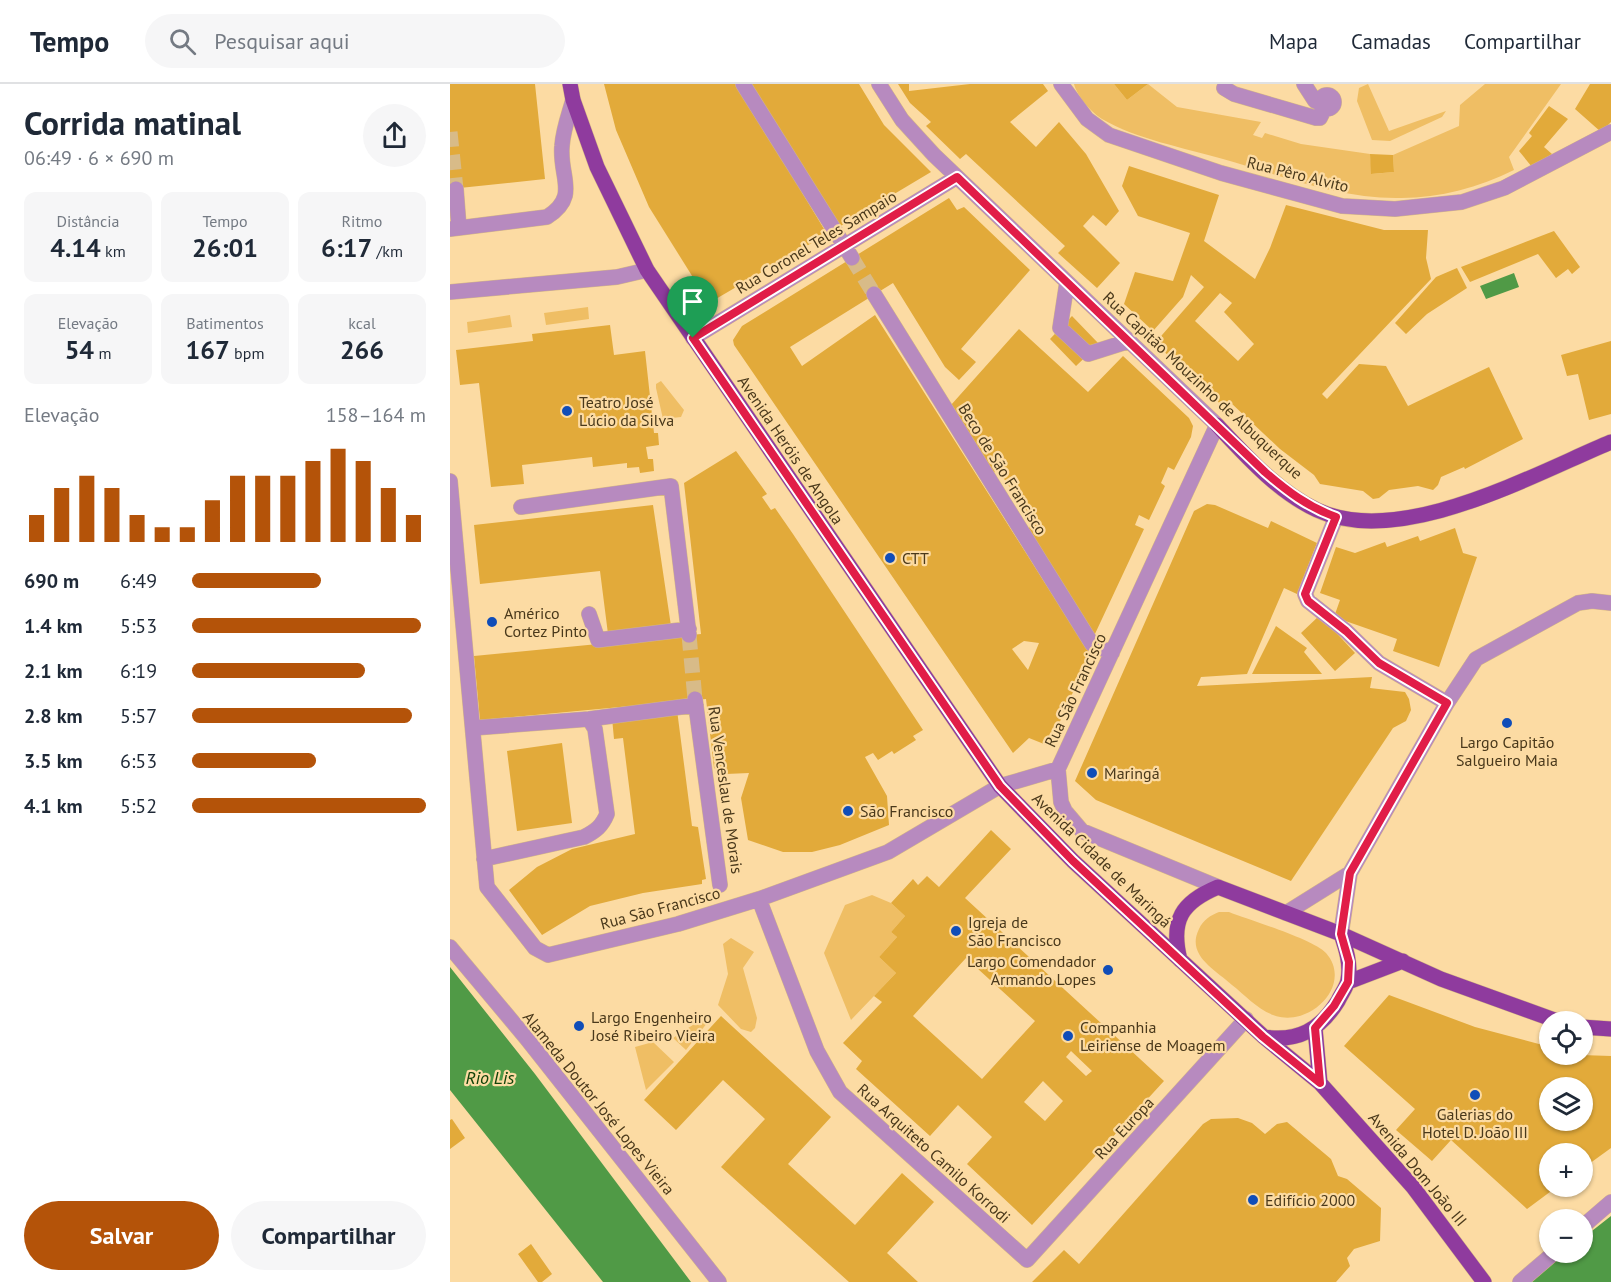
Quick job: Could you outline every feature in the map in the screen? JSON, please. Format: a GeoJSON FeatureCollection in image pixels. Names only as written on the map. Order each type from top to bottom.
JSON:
{"type":"FeatureCollection","features":[{"type":"Feature","properties":{"kind":"main road","name":"Avenida Heróis de Angola"},"geometry":{"type":"LineString","coordinates":[[570,84],[573,100],[597,167],[647,270],[1000,786]]}},
{"type":"Feature","properties":{"kind":"main road","name":"Rua Capitão Mouzinho de Albuquerque"},"geometry":{"type":"LineString","coordinates":[[1217,425],[1282,486],[1317,510],[1336,517],[1381,522],[1431,514],[1611,442]]}},
{"type":"Feature","properties":{"kind":"main road","name":"Avenida Cidade de Maringá"},"geometry":{"type":"LineString","coordinates":[[1000,786],[1073,861],[1263,1037]]}},
{"type":"Feature","properties":{"kind":"main road","name":"Avenida Cidade de Maringá"},"geometry":{"type":"LineString","coordinates":[[1180,960],[1175,940],[1181,916],[1194,898],[1218,887],[1341,934],[1441,979],[1539,1014]]}},
{"type":"Feature","properties":{"kind":"main road"},"geometry":{"type":"LineString","coordinates":[[1263,1037],[1280,1039],[1296,1037],[1315,1028],[1334,1006],[1348,982],[1349,962],[1341,934]]}},
{"type":"Feature","properties":{"kind":"main road"},"geometry":{"type":"LineString","coordinates":[[1348,982],[1403,961]]}},
{"type":"Feature","properties":{"kind":"main road"},"geometry":{"type":"LineString","coordinates":[[1315,1028],[1320,1083]]}},
{"type":"Feature","properties":{"kind":"main road"},"geometry":{"type":"LineString","coordinates":[[1593,1028],[1611,1029]]}},
{"type":"Feature","properties":{"kind":"main road","name":"Avenida Dom João III"},"geometry":{"type":"LineString","coordinates":[[1263,1037],[1320,1083],[1413,1187],[1484,1282]]}},
{"type":"Feature","properties":{"kind":"street"},"geometry":{"type":"LineString","coordinates":[[743,84],[848,252]]}},
{"type":"Feature","properties":{"kind":"street","name":"Rua Capitão Mouzinho de Albuquerque"},"geometry":{"type":"LineString","coordinates":[[879,84],[902,120],[957,177],[1217,425]]}},
{"type":"Feature","properties":{"kind":"street","name":"Rua Pêro Alvito"},"geometry":{"type":"LineString","coordinates":[[1061,84],[1081,112],[1109,135],[1221,173],[1342,206],[1395,209],[1462,202],[1504,188],[1611,132]]}},
{"type":"Feature","properties":{"kind":"street"},"geometry":{"type":"LineString","coordinates":[[1304,84],[1315,101],[1327,97]]}},
{"type":"Feature","properties":{"kind":"street"},"geometry":{"type":"LineString","coordinates":[[1220,85],[1253,91],[1316,118],[1320,118],[1327,97]]}},
{"type":"Feature","properties":{"kind":"street"},"geometry":{"type":"LineString","coordinates":[[456,189],[455,228],[547,217],[557,210],[567,194],[562,144],[573,100]]}},
{"type":"Feature","properties":{"kind":"street","name":"Rua Coronel Teles Sampaio"},"geometry":{"type":"LineString","coordinates":[[693,338],[848,252],[957,177]]}},
{"type":"Feature","properties":{"kind":"street"},"geometry":{"type":"LineString","coordinates":[[450,292],[617,277],[647,270]]}},
{"type":"Feature","properties":{"kind":"street"},"geometry":{"type":"LineString","coordinates":[[1067,282],[1060,328],[1088,354],[1130,340]]}},
{"type":"Feature","properties":{"kind":"street","name":"Beco de São Francisco"},"geometry":{"type":"LineString","coordinates":[[874,294],[1092,644],[1112,653]]}},
{"type":"Feature","properties":{"kind":"street","name":"Rua São Francisco"},"geometry":{"type":"LineString","coordinates":[[484,859],[487,887],[535,948],[548,955],[678,924],[759,899],[888,852],[1000,786],[1058,769],[1217,425]]}},
{"type":"Feature","properties":{"kind":"street"},"geometry":{"type":"LineString","coordinates":[[450,481],[484,859],[584,837],[596,832],[603,824],[607,814],[596,729],[590,719],[473,728]]}},
{"type":"Feature","properties":{"kind":"street"},"geometry":{"type":"LineString","coordinates":[[521,507],[671,486],[689,632],[598,640],[589,614]]}},
{"type":"Feature","properties":{"kind":"street"},"geometry":{"type":"LineString","coordinates":[[1336,517],[1305,594],[1308,601],[1346,631],[1379,663],[1447,703]]}},
{"type":"Feature","properties":{"kind":"street"},"geometry":{"type":"LineString","coordinates":[[1341,934],[1350,873],[1447,703],[1476,658],[1578,603],[1592,601],[1611,603]]}},
{"type":"Feature","properties":{"kind":"street","name":"Rua Venceslau de Morais"},"geometry":{"type":"LineString","coordinates":[[590,719],[695,702],[720,885]]}},
{"type":"Feature","properties":{"kind":"street","name":"Avenida Cidade de Maringá"},"geometry":{"type":"LineString","coordinates":[[1058,769],[1061,802],[1065,811],[1082,831],[1218,887]]}},
{"type":"Feature","properties":{"kind":"street"},"geometry":{"type":"LineString","coordinates":[[1286,913],[1350,873]]}},
{"type":"Feature","properties":{"kind":"street","name":"Rua Arquiteto Camilo Korrodi"},"geometry":{"type":"LineString","coordinates":[[759,899],[817,1051],[840,1092],[1027,1260]]}},
{"type":"Feature","properties":{"kind":"street","name":"Alameda Doutor José Lopes Vieira"},"geometry":{"type":"LineString","coordinates":[[450,947],[527,1039],[719,1282]]}},
{"type":"Feature","properties":{"kind":"street","name":"Rua Europa"},"geometry":{"type":"LineString","coordinates":[[1027,1260],[1246,1019]]}},
{"type":"Feature","properties":{"kind":"street"},"geometry":{"type":"LineString","coordinates":[[1593,1218],[1611,1202]]}},
{"type":"Feature","properties":{"kind":"street"},"geometry":{"type":"LineString","coordinates":[[1520,1282],[1542,1263]]}},
{"type":"Feature","properties":{"kind":"shaded area"},"geometry":{"type":"Polygon","coordinates":[[[1074,84],[1114,84],[1127,100],[1148,84],[1177,107],[1261,122],[1253,135],[1262,138],[1265,133],[1301,144],[1370,154],[1372,174],[1394,172],[1393,155],[1459,126],[1460,105],[1485,84],[1561,84],[1509,157],[1514,170],[1457,191],[1427,197],[1396,198],[1330,190],[1130,132],[1102,119],[1093,112],[1081,99],[1074,84]]]}},
{"type":"Feature","properties":{"kind":"shaded area"},"geometry":{"type":"Polygon","coordinates":[[[1368,84],[1389,131],[1446,111],[1442,117],[1390,141],[1372,140],[1357,101],[1359,88],[1368,84]]]}},
{"type":"Feature","properties":{"kind":"shaded area"},"geometry":{"type":"Polygon","coordinates":[[[588,307],[589,319],[546,325],[544,313],[588,307]]]}},
{"type":"Feature","properties":{"kind":"shaded area"},"geometry":{"type":"Polygon","coordinates":[[[510,315],[512,327],[468,333],[467,322],[510,315]]]}},
{"type":"Feature","properties":{"kind":"shaded area"},"geometry":{"type":"Polygon","coordinates":[[[661,381],[684,410],[681,417],[663,419],[656,388],[656,384],[661,381]]]}},
{"type":"Feature","properties":{"kind":"shaded area"},"geometry":{"type":"Polygon","coordinates":[[[872,895],[891,903],[905,916],[891,932],[897,937],[879,957],[896,973],[851,1020],[824,953],[845,905],[872,895]]]}},
{"type":"Feature","properties":{"kind":"shaded area"},"geometry":{"type":"Polygon","coordinates":[[[1219,912],[1229,912],[1280,930],[1326,953],[1333,965],[1335,978],[1324,1001],[1313,1010],[1300,1016],[1287,1018],[1273,1015],[1256,1006],[1210,967],[1199,954],[1196,938],[1199,929],[1210,916],[1219,912]]]}},
{"type":"Feature","properties":{"kind":"shaded area"},"geometry":{"type":"Polygon","coordinates":[[[731,938],[754,952],[743,968],[757,1018],[755,1028],[751,1032],[741,1029],[718,1005],[728,974],[723,944],[731,938]]]}},
{"type":"Feature","properties":{"kind":"shaded area"},"geometry":{"type":"Polygon","coordinates":[[[708,1015],[711,1018],[686,1050],[673,1038],[708,1015]]]}},
{"type":"Feature","properties":{"kind":"shaded area"},"geometry":{"type":"Polygon","coordinates":[[[653,1042],[674,1062],[646,1090],[635,1047],[653,1042]]]}},
{"type":"Feature","properties":{"kind":"water"},"geometry":{"type":"Polygon","coordinates":[[[1514,273],[1519,287],[1486,299],[1480,286],[1514,273]]]}},
{"type":"Feature","properties":{"kind":"water","name":"Rio Lis"},"geometry":{"type":"Polygon","coordinates":[[[450,967],[535,1074],[691,1282],[603,1282],[450,1090],[450,967]]]}},
{"type":"Feature","properties":{"kind":"water"},"geometry":{"type":"Polygon","coordinates":[[[1611,1216],[1611,1282],[1525,1282],[1551,1263],[1593,1263],[1593,1230],[1611,1216]]]}},
{"type":"Feature","properties":{"kind":"building"},"geometry":{"type":"Polygon","coordinates":[[[450,84],[535,84],[545,179],[450,189],[450,84]]]}},
{"type":"Feature","properties":{"kind":"building"},"geometry":{"type":"Polygon","coordinates":[[[604,84],[737,84],[827,234],[709,303],[649,207],[616,130],[604,84]]]}},
{"type":"Feature","properties":{"kind":"building"},"geometry":{"type":"Polygon","coordinates":[[[751,84],[859,84],[884,125],[931,172],[839,227],[751,84]]]}},
{"type":"Feature","properties":{"kind":"building"},"geometry":{"type":"Polygon","coordinates":[[[898,84],[909,84],[909,91],[970,84],[1043,84],[1048,91],[1010,122],[1036,147],[1059,122],[1086,154],[1119,211],[1106,226],[1093,215],[1083,226],[1120,263],[1097,288],[1058,253],[1065,246],[966,154],[960,159],[926,126],[931,122],[910,103],[898,84]]]}},
{"type":"Feature","properties":{"kind":"building"},"geometry":{"type":"Polygon","coordinates":[[[1114,84],[1148,84],[1127,100],[1114,84]]]}},
{"type":"Feature","properties":{"kind":"building"},"geometry":{"type":"Polygon","coordinates":[[[1590,84],[1611,84],[1611,122],[1601,132],[1575,109],[1590,84]]]}},
{"type":"Feature","properties":{"kind":"building"},"geometry":{"type":"Polygon","coordinates":[[[1549,106],[1568,119],[1544,147],[1552,154],[1532,167],[1519,151],[1532,136],[1529,133],[1549,106]]]}},
{"type":"Feature","properties":{"kind":"building"},"geometry":{"type":"Polygon","coordinates":[[[1370,154],[1393,155],[1394,172],[1371,174],[1370,154]]]}},
{"type":"Feature","properties":{"kind":"building"},"geometry":{"type":"Polygon","coordinates":[[[1129,166],[1219,195],[1204,241],[1255,279],[1270,248],[1286,205],[1384,230],[1428,230],[1426,258],[1431,279],[1322,394],[1327,399],[1359,364],[1386,366],[1408,406],[1489,367],[1523,439],[1465,469],[1464,467],[1441,477],[1433,490],[1418,486],[1389,490],[1379,498],[1373,499],[1363,491],[1320,484],[1314,475],[1280,449],[1230,402],[1225,408],[1217,401],[1219,398],[1216,395],[1213,398],[1155,343],[1204,287],[1191,275],[1183,297],[1153,331],[1124,304],[1135,272],[1173,281],[1190,233],[1138,216],[1122,186],[1129,166]],[[1220,293],[1195,321],[1238,361],[1254,344],[1224,312],[1232,303],[1220,293]]]}},
{"type":"Feature","properties":{"kind":"building"},"geometry":{"type":"Polygon","coordinates":[[[949,198],[957,210],[964,207],[1030,270],[961,349],[976,362],[959,380],[945,367],[893,283],[790,347],[802,366],[875,315],[1090,654],[1049,746],[1029,738],[1013,753],[734,345],[733,340],[742,326],[949,198]],[[1024,641],[1012,649],[1028,670],[1039,643],[1024,641]]]}},
{"type":"Feature","properties":{"kind":"building"},"geometry":{"type":"Polygon","coordinates":[[[1554,231],[1580,267],[1572,274],[1568,269],[1556,278],[1538,254],[1470,282],[1461,267],[1554,231]]]}},
{"type":"Feature","properties":{"kind":"building"},"geometry":{"type":"Polygon","coordinates":[[[1457,268],[1467,288],[1427,314],[1406,334],[1395,323],[1436,277],[1457,268]]]}},
{"type":"Feature","properties":{"kind":"building"},"geometry":{"type":"Polygon","coordinates":[[[1072,316],[1099,344],[1076,366],[1050,339],[1072,316]]]}},
{"type":"Feature","properties":{"kind":"building","name":"Teatro José Lúcio da Silva"},"geometry":{"type":"Polygon","coordinates":[[[610,325],[614,355],[645,351],[654,433],[658,433],[659,445],[646,447],[648,459],[653,459],[654,471],[640,473],[639,467],[627,468],[627,463],[593,467],[592,457],[522,465],[524,484],[491,487],[479,383],[460,385],[456,350],[533,341],[532,334],[610,325]]]}},
{"type":"Feature","properties":{"kind":"building"},"geometry":{"type":"Polygon","coordinates":[[[1019,329],[1088,392],[1123,356],[1189,418],[1193,426],[1191,437],[1174,470],[1168,467],[1161,483],[1165,486],[1149,520],[1139,515],[1135,525],[1144,529],[1094,636],[1028,532],[1031,521],[1024,518],[1027,511],[997,469],[992,475],[951,405],[1019,329]]]}},
{"type":"Feature","properties":{"kind":"building"},"geometry":{"type":"Polygon","coordinates":[[[1611,341],[1611,414],[1589,420],[1578,374],[1567,376],[1561,355],[1611,341]]]}},
{"type":"Feature","properties":{"kind":"building"},"geometry":{"type":"Polygon","coordinates":[[[736,451],[767,494],[762,497],[771,510],[775,508],[793,534],[923,730],[913,736],[916,740],[894,754],[892,751],[878,760],[873,753],[865,757],[887,796],[889,825],[840,845],[812,852],[783,852],[748,840],[741,798],[749,773],[726,774],[714,768],[706,699],[480,720],[474,656],[701,634],[684,483],[736,451]]]}},
{"type":"Feature","properties":{"kind":"building"},"geometry":{"type":"Polygon","coordinates":[[[1207,504],[1215,505],[1268,528],[1271,521],[1317,543],[1297,594],[1284,588],[1247,674],[1201,677],[1197,686],[1372,677],[1370,688],[1405,692],[1409,699],[1411,710],[1406,721],[1393,728],[1291,881],[1096,800],[1075,781],[1194,511],[1207,504]]]}},
{"type":"Feature","properties":{"kind":"building"},"geometry":{"type":"Polygon","coordinates":[[[653,505],[671,626],[608,634],[600,571],[480,584],[474,525],[653,505]]]}},
{"type":"Feature","properties":{"kind":"building"},"geometry":{"type":"Polygon","coordinates":[[[1455,528],[1463,553],[1477,557],[1439,667],[1393,651],[1397,639],[1334,617],[1340,600],[1320,593],[1336,547],[1355,553],[1385,542],[1387,547],[1418,536],[1420,541],[1455,528]]]}},
{"type":"Feature","properties":{"kind":"building"},"geometry":{"type":"Polygon","coordinates":[[[1320,615],[1355,653],[1335,671],[1301,633],[1320,615]]]}},
{"type":"Feature","properties":{"kind":"building"},"geometry":{"type":"Polygon","coordinates":[[[1276,626],[1307,648],[1304,652],[1322,674],[1252,674],[1276,626]]]}},
{"type":"Feature","properties":{"kind":"building"},"geometry":{"type":"Polygon","coordinates":[[[677,710],[692,826],[698,827],[706,879],[702,880],[702,884],[643,893],[590,906],[542,935],[509,890],[537,867],[572,849],[635,834],[623,738],[614,739],[612,718],[677,710]]]}},
{"type":"Feature","properties":{"kind":"building"},"geometry":{"type":"Polygon","coordinates":[[[562,743],[572,823],[517,831],[507,751],[562,743]]]}},
{"type":"Feature","properties":{"kind":"building"},"geometry":{"type":"Polygon","coordinates":[[[991,830],[1011,849],[965,898],[1164,1081],[1032,1225],[967,1164],[992,1137],[958,1105],[930,1136],[856,1069],[862,1061],[843,1043],[882,1002],[874,996],[896,973],[879,957],[897,937],[891,932],[905,916],[891,903],[913,879],[918,885],[927,876],[939,887],[991,830]],[[966,958],[913,1016],[982,1079],[1035,1021],[966,958]],[[1071,1051],[1066,1057],[1086,1076],[1092,1071],[1071,1051]],[[1043,1081],[1024,1102],[1045,1121],[1063,1101],[1043,1081]]]}},
{"type":"Feature","properties":{"kind":"building","name":"Galerias do Hotel D. João III"},"geometry":{"type":"Polygon","coordinates":[[[1389,995],[1475,1027],[1539,1044],[1539,1065],[1593,1065],[1593,1055],[1611,1056],[1611,1148],[1593,1161],[1593,1143],[1539,1143],[1539,1197],[1543,1197],[1527,1209],[1451,1140],[1432,1161],[1396,1130],[1415,1109],[1344,1046],[1389,995]]]}},
{"type":"Feature","properties":{"kind":"building"},"geometry":{"type":"Polygon","coordinates":[[[721,1016],[831,1117],[788,1164],[855,1225],[902,1173],[934,1202],[887,1253],[918,1282],[849,1282],[721,1167],[765,1119],[723,1080],[676,1130],[644,1100],[721,1016]]]}},
{"type":"Feature","properties":{"kind":"building","name":"Edifício 2000"},"geometry":{"type":"Polygon","coordinates":[[[1238,1118],[1252,1123],[1265,1134],[1277,1124],[1287,1122],[1331,1159],[1338,1176],[1347,1179],[1381,1208],[1380,1241],[1354,1249],[1347,1258],[1350,1266],[1336,1282],[1032,1282],[1064,1250],[1079,1264],[1203,1124],[1211,1119],[1238,1118]]]}},
{"type":"Feature","properties":{"kind":"building"},"geometry":{"type":"Polygon","coordinates":[[[452,1119],[465,1138],[450,1149],[450,1120],[452,1119]]]}},
{"type":"Feature","properties":{"kind":"building"},"geometry":{"type":"Polygon","coordinates":[[[531,1244],[552,1274],[542,1282],[538,1282],[518,1254],[531,1244]]]}},
{"type":"Feature","properties":{"kind":"tunnel"},"geometry":{"type":"LineString","coordinates":[[450,132],[456,189]]}},
{"type":"Feature","properties":{"kind":"tunnel"},"geometry":{"type":"LineString","coordinates":[[852,258],[874,294]]}},
{"type":"Feature","properties":{"kind":"tunnel"},"geometry":{"type":"LineString","coordinates":[[689,635],[695,699]]}},
{"type":"Feature","properties":{"kind":"place","name":"Teatro José Lúcio da Silva"},"geometry":{"type":"Point","coordinates":[567,411]}},
{"type":"Feature","properties":{"kind":"place","name":"CTT"},"geometry":{"type":"Point","coordinates":[890,558]}},
{"type":"Feature","properties":{"kind":"place","name":"Américo Cortez Pinto"},"geometry":{"type":"Point","coordinates":[492,622]}},
{"type":"Feature","properties":{"kind":"place","name":"Largo Capitão Salgueiro Maia"},"geometry":{"type":"Point","coordinates":[1507,723]}},
{"type":"Feature","properties":{"kind":"place","name":"Maringá"},"geometry":{"type":"Point","coordinates":[1092,773]}},
{"type":"Feature","properties":{"kind":"place","name":"São Francisco"},"geometry":{"type":"Point","coordinates":[848,811]}},
{"type":"Feature","properties":{"kind":"place","name":"Igreja de São Francisco"},"geometry":{"type":"Point","coordinates":[956,931]}},
{"type":"Feature","properties":{"kind":"place","name":"Largo Comendador Armando Lopes"},"geometry":{"type":"Point","coordinates":[1108,970]}},
{"type":"Feature","properties":{"kind":"place","name":"Largo Engenheiro José Ribeiro Vieira"},"geometry":{"type":"Point","coordinates":[579,1026]}},
{"type":"Feature","properties":{"kind":"place","name":"Companhia Leiriense de Moagem"},"geometry":{"type":"Point","coordinates":[1068,1036]}},
{"type":"Feature","properties":{"kind":"place","name":"Galerias do Hotel D. João III"},"geometry":{"type":"Point","coordinates":[1475,1095]}},
{"type":"Feature","properties":{"kind":"place","name":"Edifício 2000"},"geometry":{"type":"Point","coordinates":[1253,1200]}},
{"type":"Feature","properties":{"kind":"route"},"geometry":{"type":"LineString","coordinates":[[957,177],[1107,318],[1265,472],[1299,499],[1317,510],[1336,517],[1305,594],[1308,601],[1346,631],[1379,663],[1447,703],[1350,873],[1341,934],[1349,962],[1348,982],[1334,1006],[1315,1028],[1320,1083],[1263,1037],[1073,861],[1000,786],[693,338],[957,177]]}}]}
